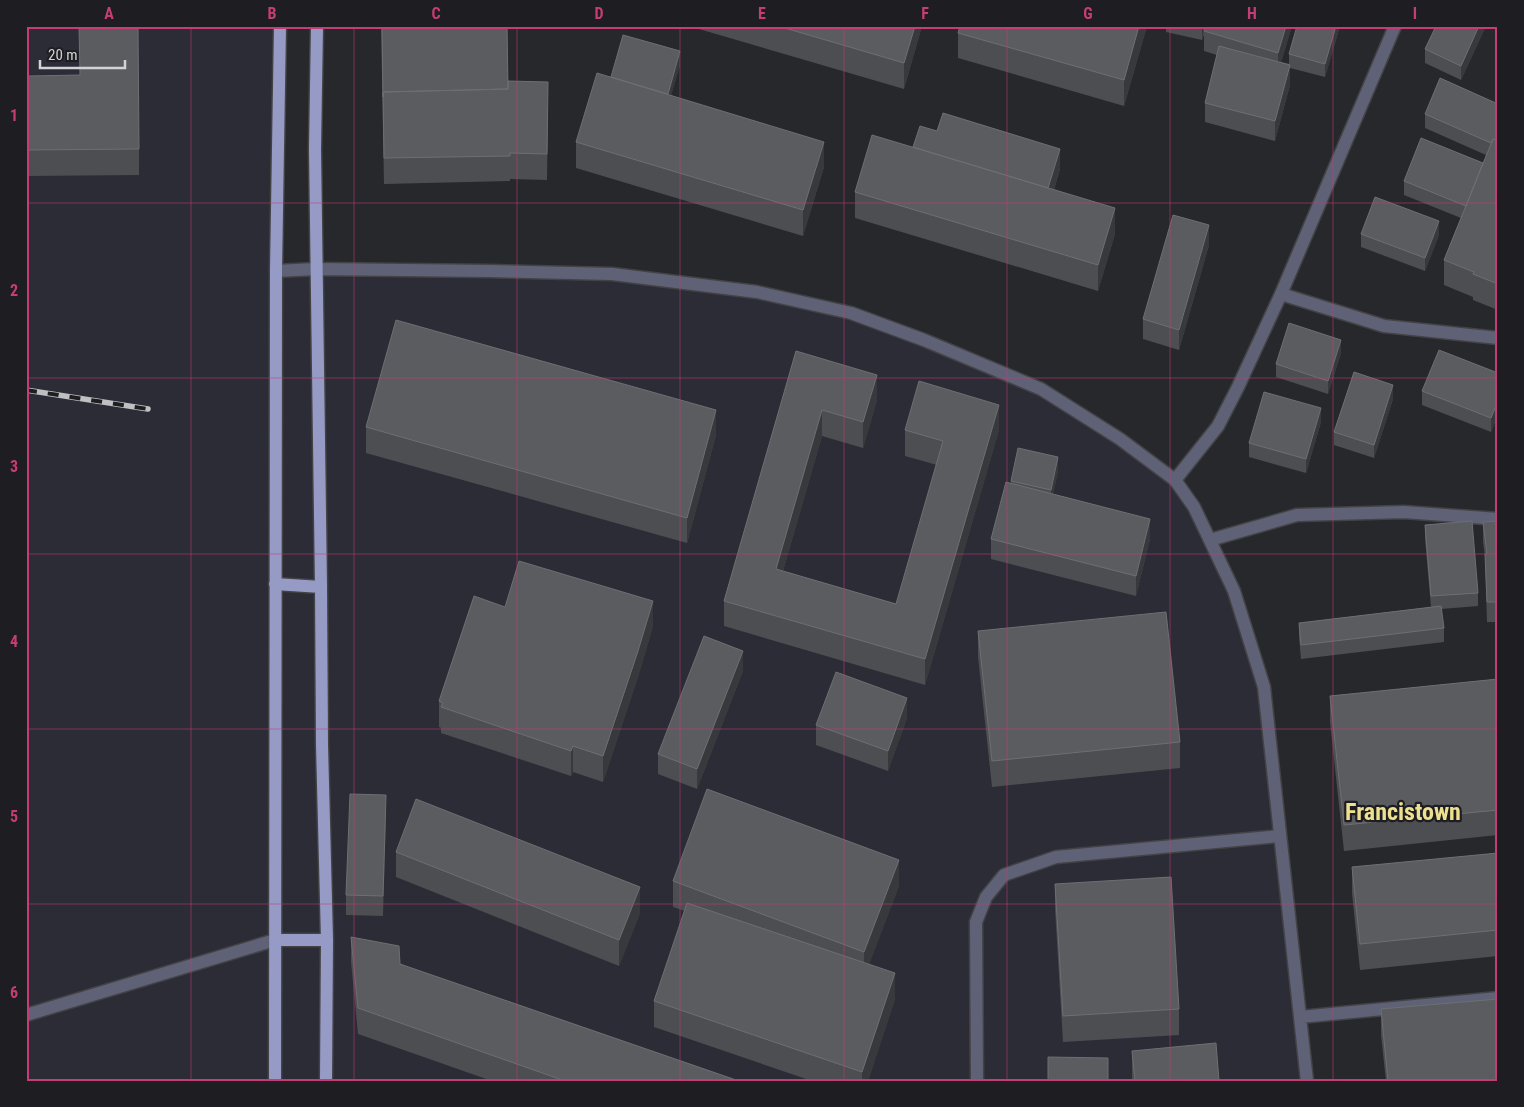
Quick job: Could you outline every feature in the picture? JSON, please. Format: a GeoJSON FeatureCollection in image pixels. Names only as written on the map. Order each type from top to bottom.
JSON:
{"type":"FeatureCollection","features":[{"type":"Feature","properties":{"kind":"main road"},"geometry":{"type":"LineString","coordinates":[[275,1081],[276,271],[280,26]]}},
{"type":"Feature","properties":{"kind":"main road"},"geometry":{"type":"LineString","coordinates":[[317,26],[316,269],[322,745],[327,940],[326,1081]]}},
{"type":"Feature","properties":{"kind":"main road"},"geometry":{"type":"LineString","coordinates":[[275,584],[321,587]]}},
{"type":"Feature","properties":{"kind":"main road"},"geometry":{"type":"LineString","coordinates":[[275,940],[327,940]]}},
{"type":"Feature","properties":{"kind":"lane"},"geometry":{"type":"LineString","coordinates":[[1176,480],[1218,426],[1238,387],[1395,26]]}},
{"type":"Feature","properties":{"kind":"lane"},"geometry":{"type":"LineString","coordinates":[[276,271],[316,269],[612,274],[757,292],[851,313],[924,340],[1041,389],[1120,439],[1176,480],[1194,507],[1234,591],[1264,687],[1307,1081]]}},
{"type":"Feature","properties":{"kind":"lane"},"geometry":{"type":"LineString","coordinates":[[1280,294],[1384,326],[1498,338]]}},
{"type":"Feature","properties":{"kind":"lane"},"geometry":{"type":"LineString","coordinates":[[1210,540],[1297,515],[1404,512],[1498,519]]}},
{"type":"Feature","properties":{"kind":"lane"},"geometry":{"type":"LineString","coordinates":[[977,1081],[976,922],[986,897],[1004,875],[1056,857],[1279,836]]}},
{"type":"Feature","properties":{"kind":"lane"},"geometry":{"type":"LineString","coordinates":[[28,1013],[275,940]]}},
{"type":"Feature","properties":{"kind":"lane"},"geometry":{"type":"LineString","coordinates":[[1300,1018],[1498,998]]}},
{"type":"Feature","properties":{"kind":"shaded area"},"geometry":{"type":"Polygon","coordinates":[[[26,26],[280,26],[276,271],[612,274],[851,313],[1041,389],[1175,481],[1210,540],[1264,687],[1307,1081],[26,1081],[26,26]]]}},
{"type":"Feature","properties":{"kind":"building"},"geometry":{"type":"Polygon","coordinates":[[[79,26],[138,26],[139,149],[26,150],[26,75],[80,75],[79,26]]]}},
{"type":"Feature","properties":{"kind":"building"},"geometry":{"type":"Polygon","coordinates":[[[382,26],[507,26],[508,89],[383,92],[383,97],[382,26]]]}},
{"type":"Feature","properties":{"kind":"building"},"geometry":{"type":"Polygon","coordinates":[[[778,26],[915,26],[904,63],[778,26]]]}},
{"type":"Feature","properties":{"kind":"building"},"geometry":{"type":"Polygon","coordinates":[[[960,26],[1139,26],[1124,80],[958,33],[960,26]]]}},
{"type":"Feature","properties":{"kind":"building"},"geometry":{"type":"Polygon","coordinates":[[[1205,26],[1286,26],[1278,53],[1204,31],[1205,26]]]}},
{"type":"Feature","properties":{"kind":"building"},"geometry":{"type":"Polygon","coordinates":[[[1297,26],[1336,26],[1325,64],[1289,54],[1297,26]]]}},
{"type":"Feature","properties":{"kind":"building"},"geometry":{"type":"Polygon","coordinates":[[[1436,26],[1479,26],[1461,66],[1425,49],[1436,26]]]}},
{"type":"Feature","properties":{"kind":"building"},"geometry":{"type":"Polygon","coordinates":[[[623,35],[680,51],[668,94],[611,77],[623,35]]]}},
{"type":"Feature","properties":{"kind":"building"},"geometry":{"type":"Polygon","coordinates":[[[1219,46],[1290,65],[1275,121],[1205,103],[1219,46]]]}},
{"type":"Feature","properties":{"kind":"building"},"geometry":{"type":"Polygon","coordinates":[[[597,73],[824,142],[803,210],[576,142],[597,73]]]}},
{"type":"Feature","properties":{"kind":"building"},"geometry":{"type":"Polygon","coordinates":[[[1440,78],[1498,104],[1498,132],[1495,140],[1493,139],[1491,143],[1425,114],[1440,78]]]}},
{"type":"Feature","properties":{"kind":"building"},"geometry":{"type":"Polygon","coordinates":[[[508,81],[548,82],[547,154],[510,153],[510,156],[384,158],[383,92],[508,89],[508,81]]]}},
{"type":"Feature","properties":{"kind":"building"},"geometry":{"type":"Polygon","coordinates":[[[943,113],[1060,149],[1048,188],[913,147],[920,126],[937,131],[943,113]]]}},
{"type":"Feature","properties":{"kind":"building"},"geometry":{"type":"Polygon","coordinates":[[[872,135],[1115,208],[1098,265],[855,192],[872,135]]]}},
{"type":"Feature","properties":{"kind":"building"},"geometry":{"type":"Polygon","coordinates":[[[1421,138],[1483,163],[1466,206],[1404,181],[1421,138]]]}},
{"type":"Feature","properties":{"kind":"building"},"geometry":{"type":"Polygon","coordinates":[[[1493,139],[1498,141],[1498,284],[1444,260],[1493,139]]]}},
{"type":"Feature","properties":{"kind":"building"},"geometry":{"type":"Polygon","coordinates":[[[1375,197],[1439,221],[1425,258],[1361,234],[1375,197]]]}},
{"type":"Feature","properties":{"kind":"building"},"geometry":{"type":"Polygon","coordinates":[[[1173,215],[1209,225],[1179,330],[1143,319],[1173,215]]]}},
{"type":"Feature","properties":{"kind":"building"},"geometry":{"type":"Polygon","coordinates":[[[396,320],[716,410],[687,518],[366,427],[396,320]]]}},
{"type":"Feature","properties":{"kind":"building"},"geometry":{"type":"Polygon","coordinates":[[[1289,323],[1341,340],[1328,381],[1276,364],[1289,323]]]}},
{"type":"Feature","properties":{"kind":"building"},"geometry":{"type":"Polygon","coordinates":[[[1439,350],[1498,373],[1498,401],[1491,418],[1422,391],[1439,350]]]}},
{"type":"Feature","properties":{"kind":"building"},"geometry":{"type":"Polygon","coordinates":[[[796,351],[877,375],[863,422],[822,410],[776,569],[896,604],[943,441],[905,430],[919,381],[999,405],[925,659],[724,601],[796,351]]]}},
{"type":"Feature","properties":{"kind":"building"},"geometry":{"type":"Polygon","coordinates":[[[1354,372],[1393,385],[1374,445],[1334,432],[1354,372]]]}},
{"type":"Feature","properties":{"kind":"building"},"geometry":{"type":"Polygon","coordinates":[[[1264,392],[1321,408],[1306,459],[1249,443],[1264,392]]]}},
{"type":"Feature","properties":{"kind":"building"},"geometry":{"type":"Polygon","coordinates":[[[1018,448],[1058,457],[1051,490],[1011,481],[1018,448]]]}},
{"type":"Feature","properties":{"kind":"building"},"geometry":{"type":"Polygon","coordinates":[[[1006,482],[1150,519],[1136,576],[991,539],[1006,482]]]}},
{"type":"Feature","properties":{"kind":"building"},"geometry":{"type":"Polygon","coordinates":[[[1472,521],[1478,593],[1431,596],[1425,525],[1472,521]]]}},
{"type":"Feature","properties":{"kind":"building"},"geometry":{"type":"Polygon","coordinates":[[[1498,521],[1498,602],[1487,602],[1485,554],[1487,553],[1483,522],[1498,521]]]}},
{"type":"Feature","properties":{"kind":"building"},"geometry":{"type":"Polygon","coordinates":[[[519,561],[653,601],[603,756],[573,746],[571,751],[441,707],[443,703],[439,701],[474,596],[505,607],[519,561]]]}},
{"type":"Feature","properties":{"kind":"building"},"geometry":{"type":"Polygon","coordinates":[[[1441,606],[1444,628],[1301,645],[1299,623],[1441,606]]]}},
{"type":"Feature","properties":{"kind":"building"},"geometry":{"type":"Polygon","coordinates":[[[1166,612],[1180,742],[992,761],[978,631],[1166,612]]]}},
{"type":"Feature","properties":{"kind":"building"},"geometry":{"type":"Polygon","coordinates":[[[704,636],[743,651],[697,769],[658,754],[704,636]]]}},
{"type":"Feature","properties":{"kind":"building"},"geometry":{"type":"Polygon","coordinates":[[[836,672],[907,698],[888,751],[816,725],[836,672]]]}},
{"type":"Feature","properties":{"kind":"building"},"geometry":{"type":"Polygon","coordinates":[[[1498,679],[1498,810],[1344,825],[1330,696],[1498,679]]]}},
{"type":"Feature","properties":{"kind":"building"},"geometry":{"type":"Polygon","coordinates":[[[707,789],[899,860],[864,952],[673,881],[707,789]]]}},
{"type":"Feature","properties":{"kind":"building"},"geometry":{"type":"Polygon","coordinates":[[[350,794],[386,795],[383,896],[346,895],[350,794]]]}},
{"type":"Feature","properties":{"kind":"building"},"geometry":{"type":"Polygon","coordinates":[[[416,799],[640,887],[619,940],[396,852],[416,799]]]}},
{"type":"Feature","properties":{"kind":"building"},"geometry":{"type":"Polygon","coordinates":[[[1498,853],[1498,930],[1360,944],[1352,867],[1498,853]]]}},
{"type":"Feature","properties":{"kind":"building"},"geometry":{"type":"Polygon","coordinates":[[[1171,877],[1179,1009],[1063,1016],[1055,884],[1171,877]]]}},
{"type":"Feature","properties":{"kind":"building"},"geometry":{"type":"Polygon","coordinates":[[[26,893],[28,893],[28,962],[26,962],[26,893]]]}},
{"type":"Feature","properties":{"kind":"building"},"geometry":{"type":"Polygon","coordinates":[[[687,903],[895,973],[862,1072],[654,1001],[687,903]]]}},
{"type":"Feature","properties":{"kind":"building"},"geometry":{"type":"Polygon","coordinates":[[[351,937],[399,946],[400,964],[739,1081],[565,1081],[358,1008],[351,937]]]}},
{"type":"Feature","properties":{"kind":"building"},"geometry":{"type":"Polygon","coordinates":[[[1498,999],[1498,1081],[1388,1081],[1381,1009],[1498,999]]]}},
{"type":"Feature","properties":{"kind":"building"},"geometry":{"type":"Polygon","coordinates":[[[1216,1043],[1219,1081],[1135,1081],[1132,1051],[1216,1043]]]}},
{"type":"Feature","properties":{"kind":"building"},"geometry":{"type":"Polygon","coordinates":[[[1048,1057],[1108,1058],[1108,1081],[1048,1081],[1048,1057]]]}},
{"type":"Feature","properties":{"kind":"railway"},"geometry":{"type":"LineString","coordinates":[[26,390],[148,409]]}},
{"type":"Feature","properties":{"kind":"district","name":"Francistown"},"geometry":{"type":"Point","coordinates":[1403,812]}}]}
